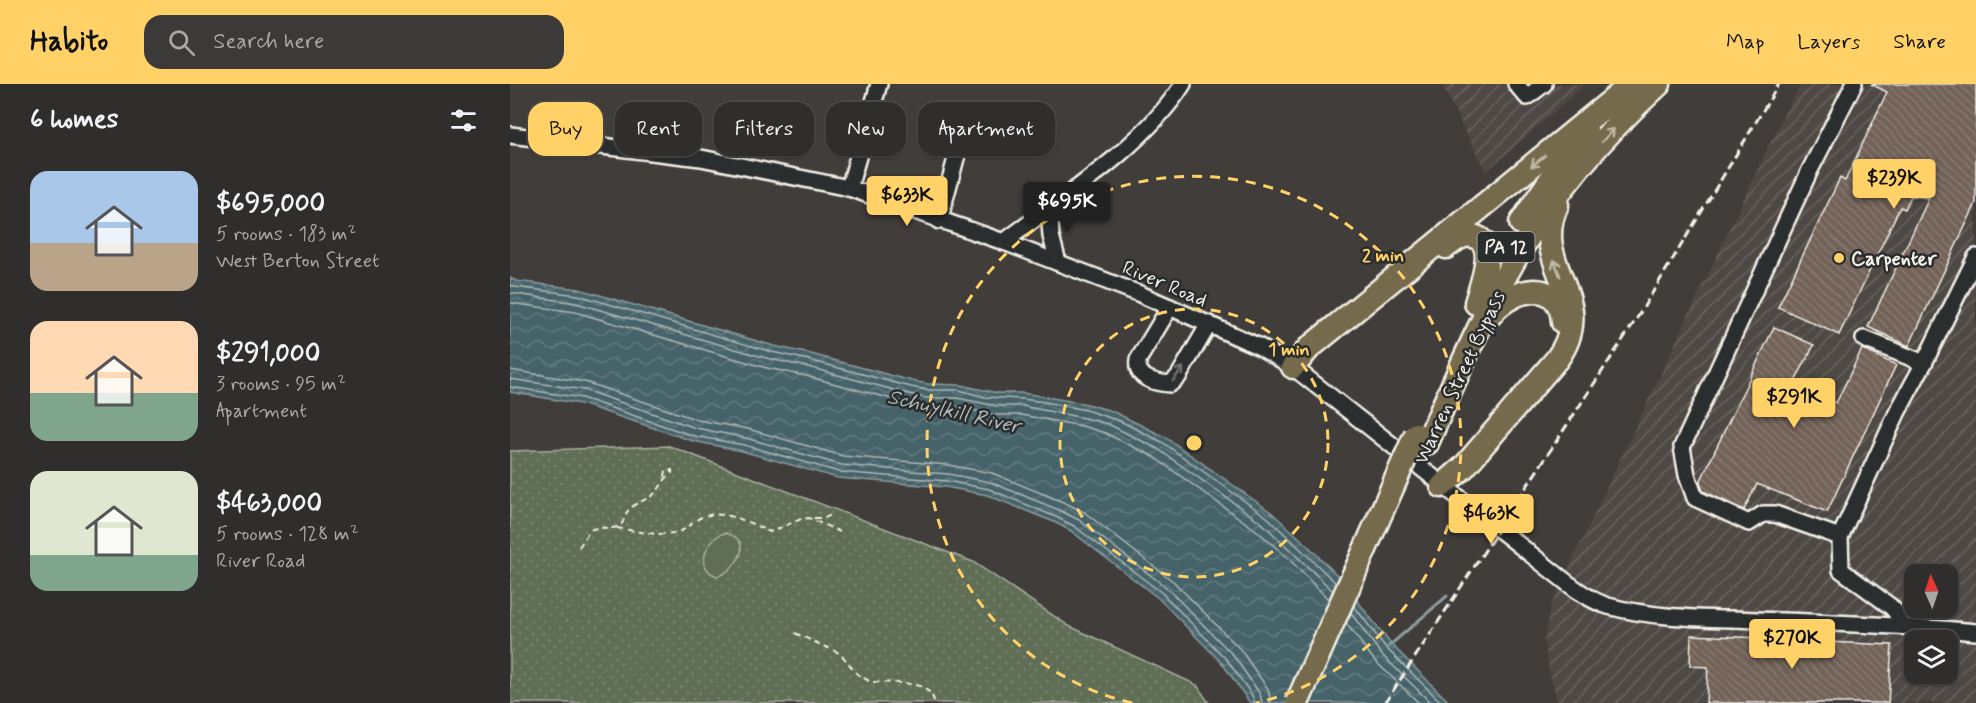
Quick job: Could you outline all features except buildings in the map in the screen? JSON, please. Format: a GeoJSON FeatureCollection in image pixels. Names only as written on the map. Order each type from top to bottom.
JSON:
{"type":"FeatureCollection","features":[{"type":"Feature","properties":{"kind":"highway","name":"Warren Street Bypass"},"geometry":{"type":"LineString","coordinates":[[1312,703],[1476,303],[1505,249],[1539,196],[1595,124],[1632,84]]}},
{"type":"Feature","properties":{"kind":"highway"},"geometry":{"type":"LineString","coordinates":[[1293,367],[1309,348],[1632,84]]}},
{"type":"Feature","properties":{"kind":"highway","name":"Warren Street Bypass"},"geometry":{"type":"LineString","coordinates":[[1297,703],[1422,439],[1517,256],[1570,180],[1608,135],[1659,84]]}},
{"type":"Feature","properties":{"kind":"highway"},"geometry":{"type":"LineString","coordinates":[[1442,486],[1464,467],[1557,359],[1568,342],[1572,324],[1572,307],[1553,257],[1550,237],[1556,208],[1570,180]]}},
{"type":"Feature","properties":{"kind":"highway"},"geometry":{"type":"LineString","coordinates":[[1293,367],[1314,355],[1453,242],[1467,235],[1481,240],[1487,251],[1487,264],[1476,303]]}},
{"type":"Feature","properties":{"kind":"highway"},"geometry":{"type":"LineString","coordinates":[[1442,486],[1457,461],[1556,346],[1562,331],[1562,313],[1551,296],[1539,291],[1522,292],[1499,305],[1475,336]]}},
{"type":"Feature","properties":{"kind":"street"},"geometry":{"type":"LineString","coordinates":[[849,188],[879,84]]}},
{"type":"Feature","properties":{"kind":"street"},"geometry":{"type":"LineString","coordinates":[[1004,242],[1135,142],[1174,99],[1184,84]]}},
{"type":"Feature","properties":{"kind":"street"},"geometry":{"type":"LineString","coordinates":[[1516,84],[1527,97],[1544,84]]}},
{"type":"Feature","properties":{"kind":"street"},"geometry":{"type":"LineString","coordinates":[[1840,537],[1775,514],[1763,514],[1749,523],[1695,498],[1682,447],[1810,170],[1854,84]]}},
{"type":"Feature","properties":{"kind":"street","name":"River Road"},"geometry":{"type":"LineString","coordinates":[[510,135],[701,159],[849,188],[1058,262],[1170,307],[1260,347],[1293,367],[1561,579],[1579,592],[1605,605],[1640,613],[1701,618],[1902,625],[1976,632]]}},
{"type":"Feature","properties":{"kind":"street"},"geometry":{"type":"LineString","coordinates":[[939,221],[957,156]]}},
{"type":"Feature","properties":{"kind":"street"},"geometry":{"type":"LineString","coordinates":[[1049,208],[1050,236],[1058,262]]}},
{"type":"Feature","properties":{"kind":"street"},"geometry":{"type":"LineString","coordinates":[[1902,625],[1890,606],[1841,570],[1840,537],[1897,413],[1976,257]]}},
{"type":"Feature","properties":{"kind":"street"},"geometry":{"type":"LineString","coordinates":[[1170,307],[1138,360],[1137,365],[1140,372],[1153,382],[1170,384],[1178,377],[1209,324]]}},
{"type":"Feature","properties":{"kind":"street"},"geometry":{"type":"LineString","coordinates":[[1864,339],[1924,363]]}},
{"type":"Feature","properties":{"kind":"path"},"geometry":{"type":"LineString","coordinates":[[617,528],[635,504],[657,492],[665,477]]}},
{"type":"Feature","properties":{"kind":"path"},"geometry":{"type":"LineString","coordinates":[[579,547],[590,530],[603,526],[663,534],[678,532],[705,516],[726,516],[744,520],[770,532],[801,519],[824,518],[834,514]]}},
{"type":"Feature","properties":{"kind":"path"},"geometry":{"type":"LineString","coordinates":[[809,518],[840,532]]}},
{"type":"Feature","properties":{"kind":"path"},"geometry":{"type":"LineString","coordinates":[[795,633],[841,654],[857,674],[871,682],[920,686],[931,693],[935,703]]}},
{"type":"Feature","properties":{"kind":"shaded area"},"geometry":{"type":"Polygon","coordinates":[[[1441,84],[1585,84],[1486,172],[1441,84]]]}},
{"type":"Feature","properties":{"kind":"shaded area"},"geometry":{"type":"Polygon","coordinates":[[[1801,84],[1976,84],[1976,703],[1558,703],[1549,672],[1544,641],[1550,607],[1785,112],[1801,84]]]}},
{"type":"Feature","properties":{"kind":"green space"},"geometry":{"type":"Polygon","coordinates":[[[669,446],[973,562],[1069,626],[1197,685],[1209,703],[510,703],[510,451],[669,446]]]}},
{"type":"Feature","properties":{"kind":"green space"},"geometry":{"type":"Polygon","coordinates":[[[725,533],[740,542],[740,556],[730,569],[717,576],[706,567],[705,553],[712,540],[725,533]]]}},
{"type":"Feature","properties":{"kind":"water","name":"Schuylkill River"},"geometry":{"type":"Polygon","coordinates":[[[510,278],[516,281],[579,289],[774,346],[912,381],[960,385],[998,393],[1023,393],[1087,404],[1112,411],[1165,437],[1271,512],[1338,576],[1391,644],[1450,703],[1250,703],[1222,663],[1158,598],[1071,531],[1054,522],[987,495],[946,487],[838,478],[742,451],[693,441],[581,404],[510,392],[510,278]]]}},
{"type":"Feature","properties":{"kind":"waterway"},"geometry":{"type":"LineString","coordinates":[[1389,646],[1447,596]]}},
{"type":"Feature","properties":{"kind":"railway"},"geometry":{"type":"LineString","coordinates":[[1385,703],[1637,318],[1779,84]]}},
{"type":"Feature","properties":{"kind":"place","name":"Carpenter"},"geometry":{"type":"Point","coordinates":[1839,258]}}]}
